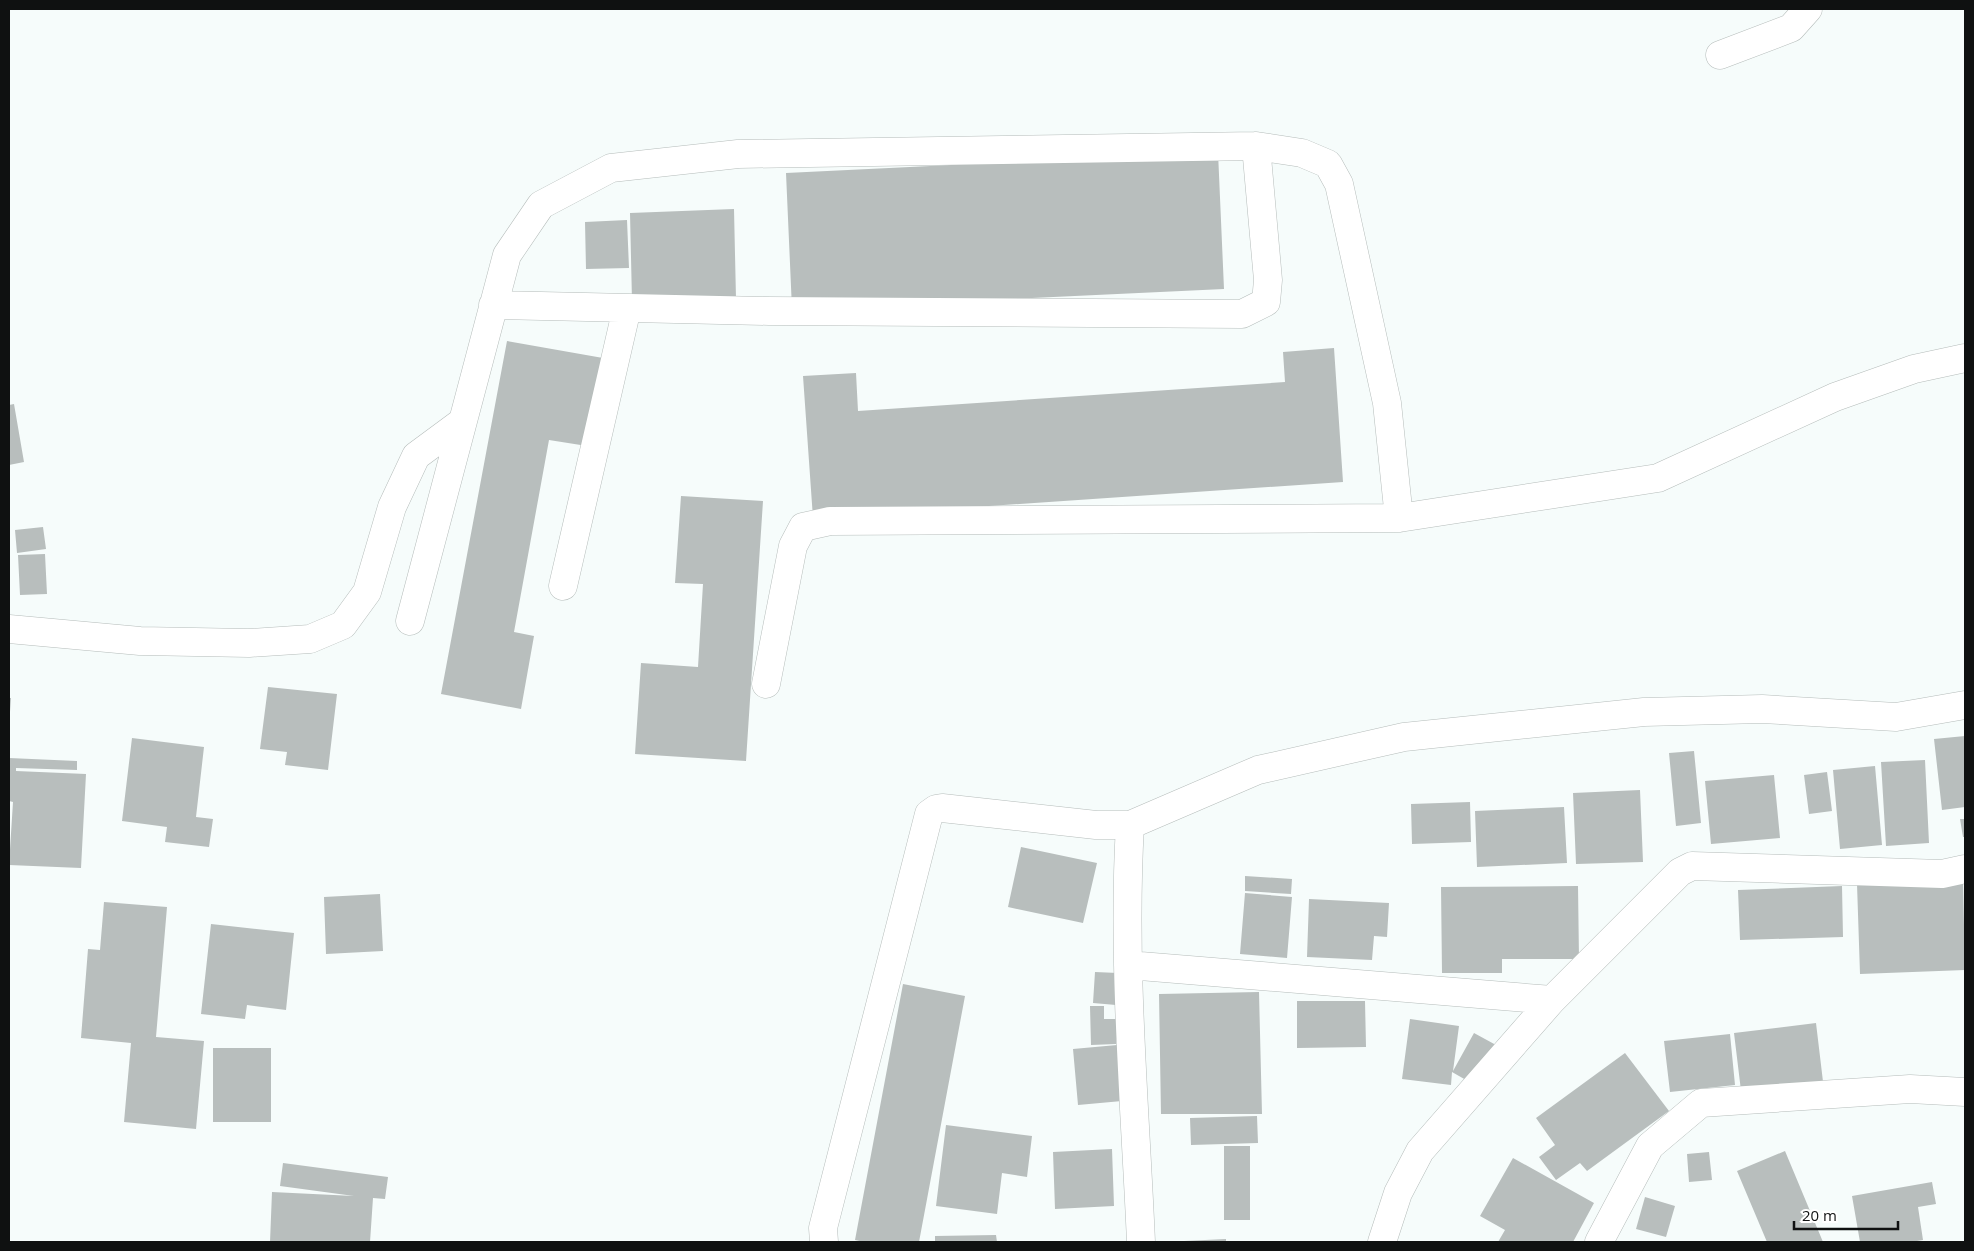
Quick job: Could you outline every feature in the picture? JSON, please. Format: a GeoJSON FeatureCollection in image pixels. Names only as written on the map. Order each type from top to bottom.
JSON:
{"type":"FeatureCollection","features":[{"type":"Feature","properties":{"kind":"street"},"geometry":{"type":"LineString","coordinates":[[1720,55],[1791,28],[1808,9]]}},
{"type":"Feature","properties":{"kind":"street"},"geometry":{"type":"LineString","coordinates":[[493,305],[769,312],[1242,314],[1266,302],[1268,280],[1256,146]]}},
{"type":"Feature","properties":{"kind":"street"},"geometry":{"type":"LineString","coordinates":[[410,621],[507,255],[540,206],[611,168],[738,154],[1256,146],[1302,153],[1328,164],[1339,184],[1387,403],[1399,518]]}},
{"type":"Feature","properties":{"kind":"street"},"geometry":{"type":"LineString","coordinates":[[562,586],[627,308]]}},
{"type":"Feature","properties":{"kind":"street"},"geometry":{"type":"LineString","coordinates":[[766,684],[793,546],[802,526],[830,521],[1399,518],[1658,478],[1835,396],[1914,369],[1965,358]]}},
{"type":"Feature","properties":{"kind":"street"},"geometry":{"type":"LineString","coordinates":[[9,629],[140,641],[249,643],[310,639],[343,625],[367,592],[392,507],[416,456],[462,422]]}},
{"type":"Feature","properties":{"kind":"street"},"geometry":{"type":"LineString","coordinates":[[824,1242],[823,1228],[929,814],[936,809],[942,808],[1096,825],[1130,825],[1258,770],[1404,737],[1644,712],[1762,709],[1896,717],[1965,705]]}},
{"type":"Feature","properties":{"kind":"street"},"geometry":{"type":"LineString","coordinates":[[1130,825],[1128,965],[1141,1242]]}},
{"type":"Feature","properties":{"kind":"street"},"geometry":{"type":"LineString","coordinates":[[1382,1242],[1398,1193],[1420,1151],[1552,1000],[1680,872],[1692,866],[1942,874],[1965,868]]}},
{"type":"Feature","properties":{"kind":"street"},"geometry":{"type":"LineString","coordinates":[[1128,965],[1552,1000]]}},
{"type":"Feature","properties":{"kind":"street"},"geometry":{"type":"LineString","coordinates":[[1599,1242],[1650,1146],[1701,1103],[1910,1089],[1965,1092]]}},
{"type":"Feature","properties":{"kind":"building"},"geometry":{"type":"Polygon","coordinates":[[[1218,152],[1224,289],[792,309],[786,173],[1218,152]]]}},
{"type":"Feature","properties":{"kind":"building"},"geometry":{"type":"Polygon","coordinates":[[[734,209],[736,299],[632,301],[630,213],[734,209]]]}},
{"type":"Feature","properties":{"kind":"building"},"geometry":{"type":"Polygon","coordinates":[[[627,220],[629,268],[586,269],[585,222],[627,220]]]}},
{"type":"Feature","properties":{"kind":"building"},"geometry":{"type":"Polygon","coordinates":[[[507,341],[603,358],[587,446],[549,440],[514,632],[534,636],[521,709],[441,694],[507,341]]]}},
{"type":"Feature","properties":{"kind":"building"},"geometry":{"type":"Polygon","coordinates":[[[1334,348],[1343,482],[813,518],[803,376],[856,373],[858,411],[1285,382],[1283,352],[1334,348]]]}},
{"type":"Feature","properties":{"kind":"building"},"geometry":{"type":"Polygon","coordinates":[[[14,404],[24,462],[9,465],[9,405],[14,404]]]}},
{"type":"Feature","properties":{"kind":"building"},"geometry":{"type":"Polygon","coordinates":[[[681,496],[763,501],[746,761],[635,754],[641,663],[698,667],[703,584],[675,583],[681,496]]]}},
{"type":"Feature","properties":{"kind":"building"},"geometry":{"type":"Polygon","coordinates":[[[43,527],[46,549],[17,553],[15,530],[43,527]]]}},
{"type":"Feature","properties":{"kind":"building"},"geometry":{"type":"Polygon","coordinates":[[[45,554],[47,594],[20,595],[18,555],[45,554]]]}},
{"type":"Feature","properties":{"kind":"building"},"geometry":{"type":"Polygon","coordinates":[[[268,687],[337,694],[328,770],[285,765],[287,752],[260,749],[268,687]]]}},
{"type":"Feature","properties":{"kind":"building"},"geometry":{"type":"Polygon","coordinates":[[[9,698],[11,698],[10,712],[9,712],[9,698]]]}},
{"type":"Feature","properties":{"kind":"building"},"geometry":{"type":"Polygon","coordinates":[[[1965,736],[1965,807],[1942,810],[1934,739],[1965,736]]]}},
{"type":"Feature","properties":{"kind":"building"},"geometry":{"type":"Polygon","coordinates":[[[132,738],[204,747],[196,817],[213,819],[209,847],[165,842],[167,827],[122,821],[132,738]]]}},
{"type":"Feature","properties":{"kind":"building"},"geometry":{"type":"Polygon","coordinates":[[[1694,751],[1701,823],[1676,826],[1669,753],[1694,751]]]}},
{"type":"Feature","properties":{"kind":"building"},"geometry":{"type":"Polygon","coordinates":[[[9,758],[77,761],[77,770],[16,768],[16,771],[86,774],[81,868],[9,865],[13,802],[9,801],[9,758]]]}},
{"type":"Feature","properties":{"kind":"building"},"geometry":{"type":"Polygon","coordinates":[[[1925,760],[1929,843],[1886,846],[1881,762],[1925,760]]]}},
{"type":"Feature","properties":{"kind":"building"},"geometry":{"type":"Polygon","coordinates":[[[1875,766],[1882,845],[1840,849],[1833,770],[1875,766]]]}},
{"type":"Feature","properties":{"kind":"building"},"geometry":{"type":"Polygon","coordinates":[[[1827,772],[1832,811],[1809,814],[1804,775],[1827,772]]]}},
{"type":"Feature","properties":{"kind":"building"},"geometry":{"type":"Polygon","coordinates":[[[1774,775],[1780,838],[1711,844],[1705,781],[1774,775]]]}},
{"type":"Feature","properties":{"kind":"building"},"geometry":{"type":"Polygon","coordinates":[[[1640,790],[1643,862],[1576,864],[1573,793],[1640,790]]]}},
{"type":"Feature","properties":{"kind":"building"},"geometry":{"type":"Polygon","coordinates":[[[1470,802],[1471,842],[1412,844],[1411,804],[1470,802]]]}},
{"type":"Feature","properties":{"kind":"building"},"geometry":{"type":"Polygon","coordinates":[[[1564,807],[1567,863],[1477,867],[1475,811],[1564,807]]]}},
{"type":"Feature","properties":{"kind":"building"},"geometry":{"type":"Polygon","coordinates":[[[1960,819],[1965,819],[1965,837],[1963,837],[1960,819]]]}},
{"type":"Feature","properties":{"kind":"building"},"geometry":{"type":"Polygon","coordinates":[[[1021,847],[1097,863],[1083,923],[1008,907],[1021,847]]]}},
{"type":"Feature","properties":{"kind":"building"},"geometry":{"type":"Polygon","coordinates":[[[1245,876],[1292,879],[1291,894],[1245,891],[1245,876]]]}},
{"type":"Feature","properties":{"kind":"building"},"geometry":{"type":"Polygon","coordinates":[[[1963,880],[1965,970],[1860,974],[1857,884],[1963,880]]]}},
{"type":"Feature","properties":{"kind":"building"},"geometry":{"type":"Polygon","coordinates":[[[1578,886],[1579,959],[1502,959],[1502,973],[1442,973],[1441,887],[1578,886]]]}},
{"type":"Feature","properties":{"kind":"building"},"geometry":{"type":"Polygon","coordinates":[[[1842,886],[1843,937],[1740,940],[1738,890],[1842,886]]]}},
{"type":"Feature","properties":{"kind":"building"},"geometry":{"type":"Polygon","coordinates":[[[1245,893],[1292,897],[1287,958],[1240,954],[1245,893]]]}},
{"type":"Feature","properties":{"kind":"building"},"geometry":{"type":"Polygon","coordinates":[[[380,894],[383,951],[326,954],[324,897],[380,894]]]}},
{"type":"Feature","properties":{"kind":"building"},"geometry":{"type":"Polygon","coordinates":[[[1309,899],[1389,903],[1387,937],[1374,936],[1372,960],[1307,957],[1309,899]]]}},
{"type":"Feature","properties":{"kind":"building"},"geometry":{"type":"Polygon","coordinates":[[[104,902],[167,907],[156,1037],[204,1041],[196,1129],[124,1122],[131,1043],[81,1038],[88,949],[100,950],[104,902]]]}},
{"type":"Feature","properties":{"kind":"building"},"geometry":{"type":"Polygon","coordinates":[[[211,924],[294,933],[286,1010],[247,1005],[245,1019],[201,1014],[211,924]]]}},
{"type":"Feature","properties":{"kind":"building"},"geometry":{"type":"Polygon","coordinates":[[[1095,972],[1118,973],[1116,1005],[1093,1003],[1095,972]]]}},
{"type":"Feature","properties":{"kind":"building"},"geometry":{"type":"Polygon","coordinates":[[[903,984],[965,996],[919,1242],[864,1242],[855,1240],[903,984]]]}},
{"type":"Feature","properties":{"kind":"building"},"geometry":{"type":"Polygon","coordinates":[[[1259,992],[1262,1114],[1161,1114],[1159,994],[1259,992]]]}},
{"type":"Feature","properties":{"kind":"building"},"geometry":{"type":"Polygon","coordinates":[[[1297,1001],[1365,1001],[1366,1047],[1297,1048],[1297,1001]]]}},
{"type":"Feature","properties":{"kind":"building"},"geometry":{"type":"Polygon","coordinates":[[[1090,1006],[1104,1006],[1104,1019],[1116,1019],[1116,1044],[1091,1045],[1090,1006]]]}},
{"type":"Feature","properties":{"kind":"building"},"geometry":{"type":"Polygon","coordinates":[[[1410,1019],[1459,1026],[1453,1071],[1474,1033],[1496,1045],[1473,1084],[1452,1072],[1451,1085],[1402,1079],[1410,1019]]]}},
{"type":"Feature","properties":{"kind":"building"},"geometry":{"type":"Polygon","coordinates":[[[1816,1023],[1824,1090],[1742,1099],[1734,1033],[1816,1023]]]}},
{"type":"Feature","properties":{"kind":"building"},"geometry":{"type":"Polygon","coordinates":[[[1730,1034],[1735,1085],[1670,1092],[1664,1041],[1730,1034]]]}},
{"type":"Feature","properties":{"kind":"building"},"geometry":{"type":"Polygon","coordinates":[[[1117,1045],[1122,1101],[1078,1105],[1073,1049],[1117,1045]]]}},
{"type":"Feature","properties":{"kind":"building"},"geometry":{"type":"Polygon","coordinates":[[[213,1048],[271,1048],[271,1122],[213,1122],[213,1048]]]}},
{"type":"Feature","properties":{"kind":"building"},"geometry":{"type":"Polygon","coordinates":[[[1625,1053],[1669,1111],[1587,1171],[1580,1163],[1556,1180],[1539,1157],[1555,1145],[1536,1118],[1625,1053]]]}},
{"type":"Feature","properties":{"kind":"building"},"geometry":{"type":"Polygon","coordinates":[[[1257,1116],[1258,1143],[1191,1145],[1190,1118],[1257,1116]]]}},
{"type":"Feature","properties":{"kind":"building"},"geometry":{"type":"Polygon","coordinates":[[[946,1125],[1032,1136],[1027,1177],[1002,1173],[997,1214],[936,1206],[946,1125]]]}},
{"type":"Feature","properties":{"kind":"building"},"geometry":{"type":"Polygon","coordinates":[[[1224,1146],[1250,1146],[1250,1220],[1224,1220],[1224,1146]]]}},
{"type":"Feature","properties":{"kind":"building"},"geometry":{"type":"Polygon","coordinates":[[[1112,1149],[1114,1206],[1055,1209],[1053,1152],[1112,1149]]]}},
{"type":"Feature","properties":{"kind":"building"},"geometry":{"type":"Polygon","coordinates":[[[1785,1151],[1823,1242],[1767,1242],[1737,1171],[1785,1151]]]}},
{"type":"Feature","properties":{"kind":"building"},"geometry":{"type":"Polygon","coordinates":[[[1709,1152],[1712,1180],[1689,1182],[1687,1154],[1709,1152]]]}},
{"type":"Feature","properties":{"kind":"building"},"geometry":{"type":"Polygon","coordinates":[[[1513,1158],[1594,1203],[1573,1242],[1498,1242],[1505,1230],[1480,1216],[1513,1158]]]}},
{"type":"Feature","properties":{"kind":"building"},"geometry":{"type":"Polygon","coordinates":[[[283,1163],[388,1177],[385,1199],[373,1198],[370,1242],[270,1242],[272,1192],[354,1196],[280,1186],[283,1163]]]}},
{"type":"Feature","properties":{"kind":"building"},"geometry":{"type":"Polygon","coordinates":[[[1932,1182],[1936,1204],[1918,1207],[1923,1240],[1911,1242],[1860,1242],[1852,1196],[1932,1182]]]}},
{"type":"Feature","properties":{"kind":"building"},"geometry":{"type":"Polygon","coordinates":[[[1645,1197],[1675,1206],[1666,1237],[1636,1229],[1645,1197]]]}},
{"type":"Feature","properties":{"kind":"building"},"geometry":{"type":"Polygon","coordinates":[[[996,1235],[997,1242],[935,1242],[935,1236],[996,1235]]]}},
{"type":"Feature","properties":{"kind":"building"},"geometry":{"type":"Polygon","coordinates":[[[1226,1239],[1226,1242],[1184,1242],[1184,1241],[1226,1239]]]}}]}
